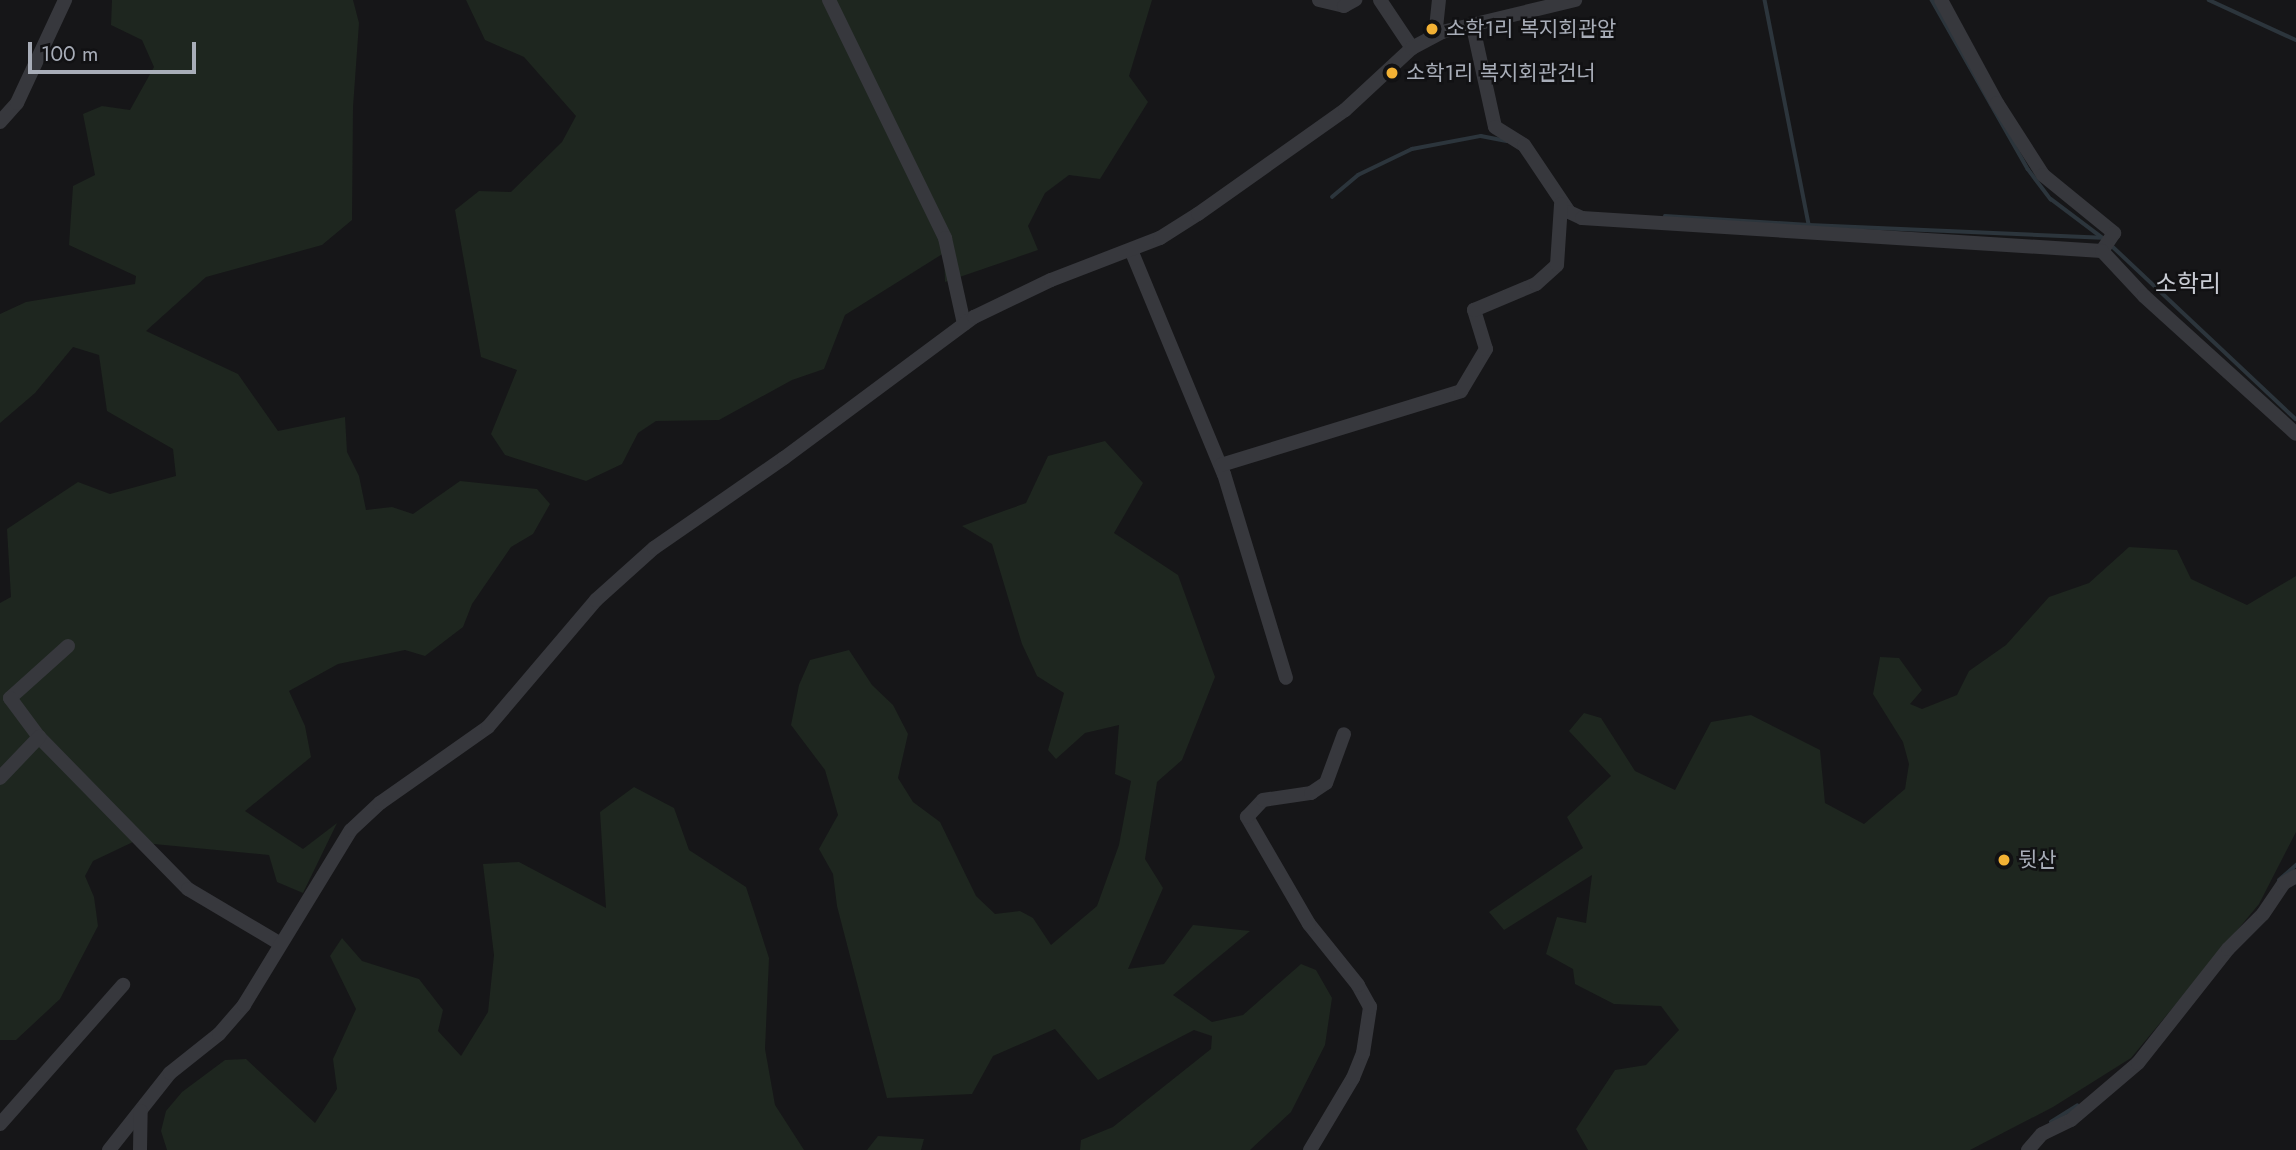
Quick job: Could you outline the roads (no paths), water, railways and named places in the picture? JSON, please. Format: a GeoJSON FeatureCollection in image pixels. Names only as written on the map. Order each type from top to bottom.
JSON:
{"type":"FeatureCollection","features":[{"type":"Feature","properties":{"kind":"street"},"geometry":{"type":"LineString","coordinates":[[0,122],[17,103],[65,0]]}},
{"type":"Feature","properties":{"kind":"street"},"geometry":{"type":"LineString","coordinates":[[829,0],[945,238],[964,324]]}},
{"type":"Feature","properties":{"kind":"street"},"geometry":{"type":"LineString","coordinates":[[1319,0],[1344,6],[1355,0]]}},
{"type":"Feature","properties":{"kind":"street"},"geometry":{"type":"LineString","coordinates":[[1380,0],[1412,48]]}},
{"type":"Feature","properties":{"kind":"street"},"geometry":{"type":"LineString","coordinates":[[1429,39],[1436,28],[1439,0]]}},
{"type":"Feature","properties":{"kind":"street"},"geometry":{"type":"LineString","coordinates":[[109,1150],[170,1073],[219,1034],[244,1005],[279,943],[351,830],[380,803],[488,727],[623,574],[964,324],[1051,280],[1131,250],[1198,214],[1345,110],[1412,48],[1429,39],[1575,0]]}},
{"type":"Feature","properties":{"kind":"street"},"geometry":{"type":"LineString","coordinates":[[1941,0],[1997,103],[2043,175],[2114,233],[2102,251]]}},
{"type":"Feature","properties":{"kind":"street"},"geometry":{"type":"LineString","coordinates":[[1473,27],[1495,127],[1524,145],[1561,204],[1582,218],[2102,251],[2144,296],[2296,434]]}},
{"type":"Feature","properties":{"kind":"street"},"geometry":{"type":"LineString","coordinates":[[1221,465],[1461,391],[1486,349],[1474,310],[1536,284],[1557,265],[1561,204]]}},
{"type":"Feature","properties":{"kind":"street"},"geometry":{"type":"LineString","coordinates":[[1131,250],[1221,465],[1286,678]]}},
{"type":"Feature","properties":{"kind":"street"},"geometry":{"type":"LineString","coordinates":[[68,646],[10,698],[39,737],[188,889],[279,943]]}},
{"type":"Feature","properties":{"kind":"street"},"geometry":{"type":"LineString","coordinates":[[1310,1150],[1353,1078],[1363,1052],[1370,1007],[1358,985],[1309,924],[1247,817],[1263,800],[1311,793],[1326,783],[1344,734]]}},
{"type":"Feature","properties":{"kind":"street"},"geometry":{"type":"LineString","coordinates":[[0,778],[39,737]]}},
{"type":"Feature","properties":{"kind":"street"},"geometry":{"type":"LineString","coordinates":[[2028,1150],[2042,1134],[2071,1121],[2138,1063],[2228,949],[2263,914],[2284,883],[2296,876]]}},
{"type":"Feature","properties":{"kind":"street"},"geometry":{"type":"LineString","coordinates":[[0,1124],[123,985]]}},
{"type":"Feature","properties":{"kind":"street"},"geometry":{"type":"LineString","coordinates":[[140,1150],[141,1111]]}},
{"type":"Feature","properties":{"kind":"waterway"},"geometry":{"type":"LineString","coordinates":[[1765,0],[1809,225],[2102,238]]}},
{"type":"Feature","properties":{"kind":"waterway"},"geometry":{"type":"LineString","coordinates":[[1932,0],[2028,169],[2051,199],[2104,239]]}},
{"type":"Feature","properties":{"kind":"waterway"},"geometry":{"type":"LineString","coordinates":[[2209,0],[2296,40]]}},
{"type":"Feature","properties":{"kind":"waterway"},"geometry":{"type":"LineString","coordinates":[[1332,197],[1358,175],[1412,149],[1481,136],[1507,141]]}},
{"type":"Feature","properties":{"kind":"waterway"},"geometry":{"type":"LineString","coordinates":[[1665,216],[1809,225]]}},
{"type":"Feature","properties":{"kind":"waterway"},"geometry":{"type":"LineString","coordinates":[[2110,244],[2296,419]]}},
{"type":"Feature","properties":{"kind":"waterway"},"geometry":{"type":"LineString","coordinates":[[2279,880],[2296,865]]}},
{"type":"Feature","properties":{"kind":"waterway"},"geometry":{"type":"LineString","coordinates":[[2051,1122],[2077,1106]]}},
{"type":"Feature","properties":{"kind":"place","name":"소학1리 복지회관앞"},"geometry":{"type":"Point","coordinates":[1432,29]}},
{"type":"Feature","properties":{"kind":"place","name":"소학1리 복지회관건너"},"geometry":{"type":"Point","coordinates":[1392,73]}},
{"type":"Feature","properties":{"kind":"place","name":"뒷산"},"geometry":{"type":"Point","coordinates":[2004,860]}},
{"type":"Feature","properties":{"kind":"district","name":"소학리"},"geometry":{"type":"Point","coordinates":[2188,284]}}]}
